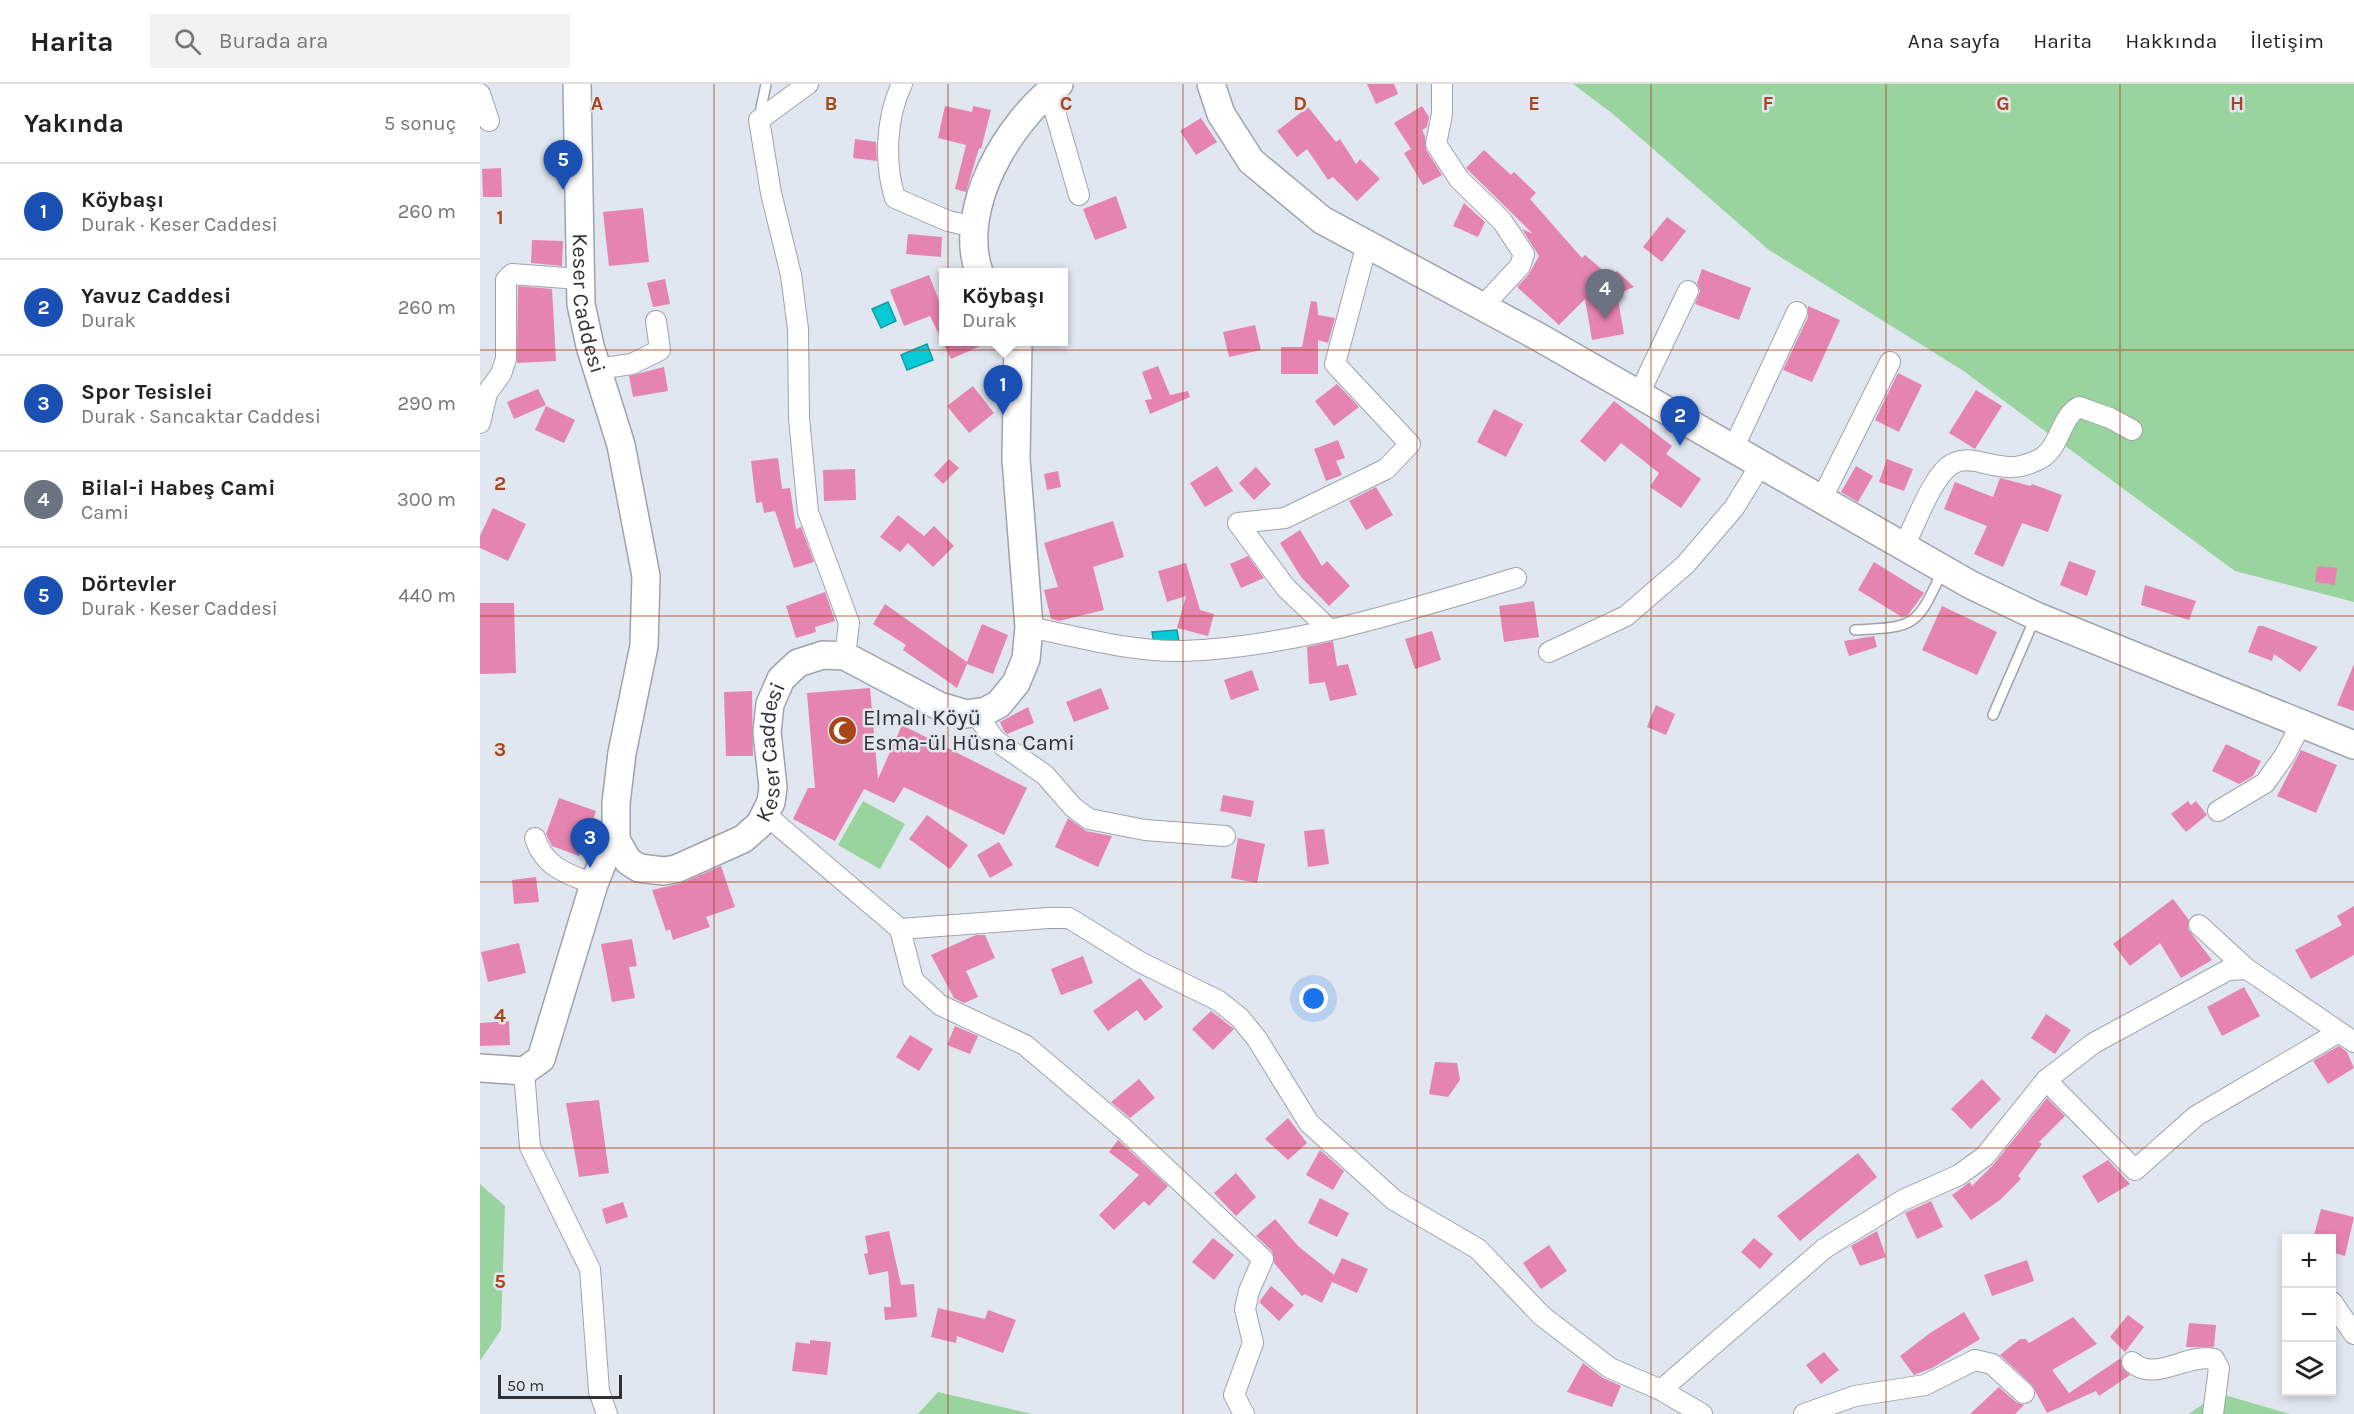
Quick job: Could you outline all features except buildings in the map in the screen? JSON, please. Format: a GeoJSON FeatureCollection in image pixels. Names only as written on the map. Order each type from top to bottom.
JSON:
{"type":"FeatureCollection","features":[{"type":"Feature","properties":{"kind":"street","name":"Keser Caddesi"},"geometry":{"type":"LineString","coordinates":[[577,84],[579,279],[585,326],[621,445],[646,576],[644,646],[617,783],[616,840],[628,861],[639,868],[663,871],[676,869],[743,839],[765,814],[772,787],[767,718],[781,679],[798,663],[823,655],[845,657],[939,706],[966,714],[976,714]]}},
{"type":"Feature","properties":{"kind":"street"},"geometry":{"type":"LineString","coordinates":[[808,84],[759,120],[771,193],[791,275],[797,318],[799,418],[808,512],[849,623],[845,657]]}},
{"type":"Feature","properties":{"kind":"street"},"geometry":{"type":"LineString","coordinates":[[902,84],[892,104],[890,182],[895,198],[948,221],[975,228]]}},
{"type":"Feature","properties":{"kind":"street"},"geometry":{"type":"LineString","coordinates":[[1211,84],[1221,114],[1251,161],[1322,220],[1639,394],[1942,570],[2036,616],[2354,746]]}},
{"type":"Feature","properties":{"kind":"street"},"geometry":{"type":"LineString","coordinates":[[1442,84],[1442,114],[1436,144],[1459,179],[1502,221],[1524,254],[1520,266],[1482,307]]}},
{"type":"Feature","properties":{"kind":"street"},"geometry":{"type":"LineString","coordinates":[[978,268],[973,249],[982,192],[999,154],[1054,87]]}},
{"type":"Feature","properties":{"kind":"street"},"geometry":{"type":"LineString","coordinates":[[1054,87],[1079,195]]}},
{"type":"Feature","properties":{"kind":"street"},"geometry":{"type":"LineString","coordinates":[[480,94],[489,121]]}},
{"type":"Feature","properties":{"kind":"street"},"geometry":{"type":"LineString","coordinates":[[1329,629],[1286,588],[1238,524],[1285,518],[1295,514],[1386,469],[1410,444],[1335,364],[1367,244]]}},
{"type":"Feature","properties":{"kind":"street"},"geometry":{"type":"LineString","coordinates":[[480,423],[487,393],[501,374],[506,359],[506,280],[512,274],[579,279]]}},
{"type":"Feature","properties":{"kind":"street"},"geometry":{"type":"LineString","coordinates":[[1639,394],[1688,291]]}},
{"type":"Feature","properties":{"kind":"street"},"geometry":{"type":"LineString","coordinates":[[1733,448],[1797,312]]}},
{"type":"Feature","properties":{"kind":"street"},"geometry":{"type":"LineString","coordinates":[[597,369],[633,364],[660,350],[656,321]]}},
{"type":"Feature","properties":{"kind":"street"},"geometry":{"type":"LineString","coordinates":[[1018,346],[1017,459],[1029,627],[1026,659],[1016,683],[999,704],[976,714],[995,740],[1045,776],[1073,807],[1089,819],[1145,830],[1225,836]]}},
{"type":"Feature","properties":{"kind":"street"},"geometry":{"type":"LineString","coordinates":[[1821,500],[1890,362]]}},
{"type":"Feature","properties":{"kind":"street"},"geometry":{"type":"LineString","coordinates":[[1904,546],[1940,476],[1949,466],[1969,460],[2001,469],[2038,460],[2053,449],[2072,411],[2079,407],[2110,418],[2132,430]]}},
{"type":"Feature","properties":{"kind":"street"},"geometry":{"type":"LineString","coordinates":[[1548,652],[1626,616],[1685,565],[1734,508],[1761,464]]}},
{"type":"Feature","properties":{"kind":"street"},"geometry":{"type":"LineString","coordinates":[[1029,627],[1143,649],[1182,651],[1247,644],[1329,629],[1516,578]]}},
{"type":"Feature","properties":{"kind":"street"},"geometry":{"type":"LineString","coordinates":[[2218,811],[2265,783],[2285,755],[2301,724]]}},
{"type":"Feature","properties":{"kind":"street"},"geometry":{"type":"LineString","coordinates":[[765,814],[900,928],[914,980],[940,1005],[1025,1046],[1124,1129],[1263,1259],[1249,1291],[1245,1309],[1253,1343],[1234,1395],[1244,1414]]}},
{"type":"Feature","properties":{"kind":"street"},"geometry":{"type":"LineString","coordinates":[[535,838],[540,855],[568,874],[594,884]]}},
{"type":"Feature","properties":{"kind":"street"},"geometry":{"type":"LineString","coordinates":[[480,1068],[524,1071],[541,1059],[594,884],[605,856],[616,840]]}},
{"type":"Feature","properties":{"kind":"street"},"geometry":{"type":"LineString","coordinates":[[900,928],[1069,918],[1140,962],[1219,1001],[1240,1018],[1257,1039],[1309,1124],[1394,1200],[1478,1249],[1542,1316],[1610,1368],[1661,1390],[1702,1414]]}},
{"type":"Feature","properties":{"kind":"street"},"geometry":{"type":"LineString","coordinates":[[2046,1080],[2135,1170],[2196,1116],[2347,1037],[2247,969],[2199,925]]}},
{"type":"Feature","properties":{"kind":"street"},"geometry":{"type":"LineString","coordinates":[[1661,1390],[1826,1248],[1903,1200],[1959,1175],[1985,1156],[2046,1080],[2094,1043],[2228,970],[2247,969]]}},
{"type":"Feature","properties":{"kind":"street"},"geometry":{"type":"LineString","coordinates":[[524,1071],[530,1147],[590,1269],[599,1391],[607,1414]]}},
{"type":"Feature","properties":{"kind":"street"},"geometry":{"type":"LineString","coordinates":[[2336,1309],[2354,1334]]}},
{"type":"Feature","properties":{"kind":"street"},"geometry":{"type":"LineString","coordinates":[[2132,1362],[2139,1369],[2154,1371],[2203,1357],[2214,1359],[2219,1368],[2213,1414]]}},
{"type":"Feature","properties":{"kind":"street"},"geometry":{"type":"LineString","coordinates":[[1804,1414],[1855,1396],[1925,1385],[1975,1360],[1992,1364],[2024,1393]]}},
{"type":"Feature","properties":{"kind":"lane"},"geometry":{"type":"LineString","coordinates":[[759,120],[766,84]]}},
{"type":"Feature","properties":{"kind":"lane"},"geometry":{"type":"LineString","coordinates":[[1855,630],[1901,627],[1911,623],[1918,617],[1929,600],[1942,570]]}},
{"type":"Feature","properties":{"kind":"lane"},"geometry":{"type":"LineString","coordinates":[[1993,715],[2036,616]]}},
{"type":"Feature","properties":{"kind":"green space"},"geometry":{"type":"Polygon","coordinates":[[[1573,84],[2354,84],[2354,602],[2235,571],[1962,370],[1769,250],[1613,114],[1573,84]]]}},
{"type":"Feature","properties":{"kind":"green space"},"geometry":{"type":"Polygon","coordinates":[[[863,801],[905,824],[880,869],[838,845],[863,801]]]}},
{"type":"Feature","properties":{"kind":"green space"},"geometry":{"type":"Polygon","coordinates":[[[480,1184],[505,1206],[501,1330],[480,1361],[480,1184]]]}},
{"type":"Feature","properties":{"kind":"green space"},"geometry":{"type":"Polygon","coordinates":[[[938,1392],[1032,1414],[918,1414],[938,1392]]]}},
{"type":"Feature","properties":{"kind":"green space"},"geometry":{"type":"Polygon","coordinates":[[[2218,1393],[2290,1414],[2189,1414],[2218,1393]]]}},
{"type":"Feature","properties":{"kind":"water"},"geometry":{"type":"Polygon","coordinates":[[[888,302],[896,321],[881,328],[872,309],[888,302]]]}},
{"type":"Feature","properties":{"kind":"water"},"geometry":{"type":"Polygon","coordinates":[[[927,344],[933,360],[907,370],[901,355],[927,344]]]}},
{"type":"Feature","properties":{"kind":"water"},"geometry":{"type":"Polygon","coordinates":[[[1177,630],[1179,642],[1154,644],[1152,632],[1177,630]]]}},
{"type":"Feature","properties":{"kind":"place","name":"Dörtevler"},"geometry":{"type":"Point","coordinates":[563,190]}},
{"type":"Feature","properties":{"kind":"place","name":"Bilal-i Habeş Cami"},"geometry":{"type":"Point","coordinates":[1605,319]}},
{"type":"Feature","properties":{"kind":"place","name":"Köybaşı"},"geometry":{"type":"Point","coordinates":[1003,415]}},
{"type":"Feature","properties":{"kind":"place","name":"Yavuz Caddesi"},"geometry":{"type":"Point","coordinates":[1680,446]}},
{"type":"Feature","properties":{"kind":"place","name":"Elmalı Köyü Esma-ül Hüsna Cami"},"geometry":{"type":"Point","coordinates":[842,731]}},
{"type":"Feature","properties":{"kind":"place","name":"Spor Tesislei"},"geometry":{"type":"Point","coordinates":[590,868]}}]}
